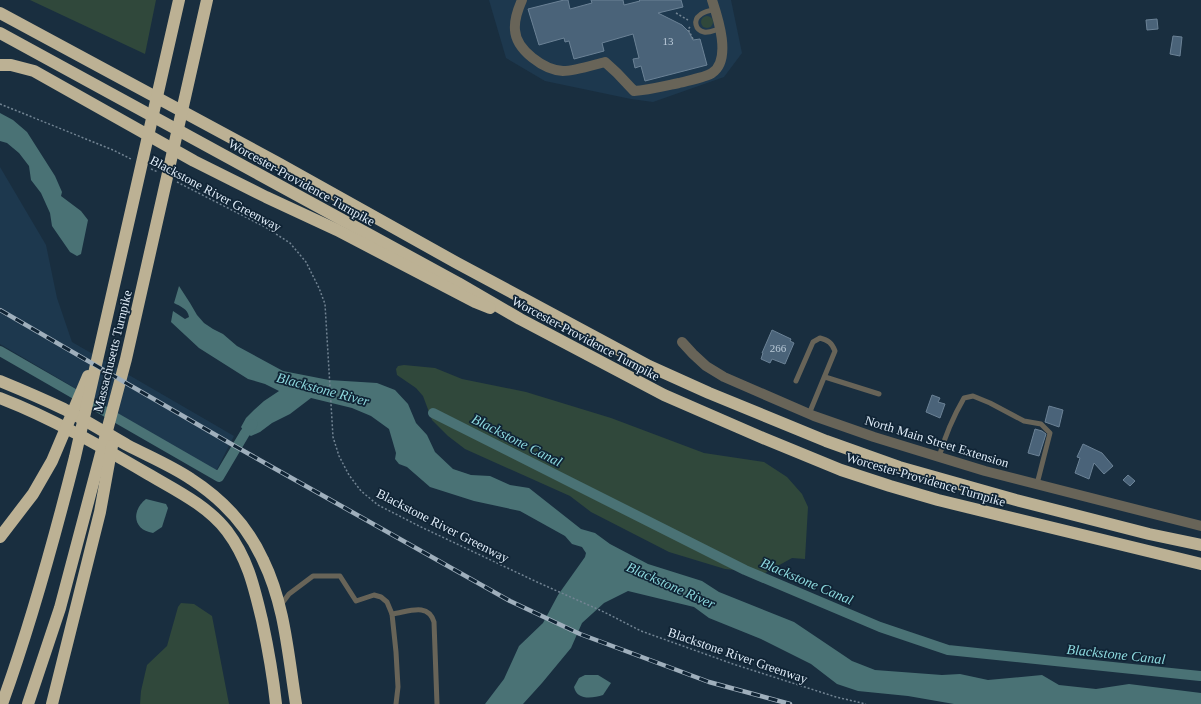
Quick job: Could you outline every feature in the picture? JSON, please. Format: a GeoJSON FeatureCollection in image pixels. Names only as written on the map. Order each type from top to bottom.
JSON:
{"type":"FeatureCollection","features":[{"type":"Feature","properties":{"kind":"highway","name":"Massachusetts Turnpike"},"geometry":{"type":"LineString","coordinates":[[2,704],[29,623],[58,525],[76,457],[179,0]]}},
{"type":"Feature","properties":{"kind":"highway","name":"Massachusetts Turnpike"},"geometry":{"type":"LineString","coordinates":[[103,470],[126,359],[207,0]]}},
{"type":"Feature","properties":{"kind":"highway","name":"Worcester-Providence Turnpike"},"geometry":{"type":"LineString","coordinates":[[3,14],[278,163],[457,264],[649,366],[709,393],[826,441],[899,466],[1016,500],[1149,534],[1201,545]]}},
{"type":"Feature","properties":{"kind":"highway","name":"Worcester-Providence Turnpike"},"geometry":{"type":"LineString","coordinates":[[0,32],[458,283],[520,319],[664,395],[762,438],[841,470],[890,486],[938,500],[1201,564]]}},
{"type":"Feature","properties":{"kind":"highway"},"geometry":{"type":"LineString","coordinates":[[0,65],[11,65],[34,71],[194,161],[337,230],[475,302],[520,319]]}},
{"type":"Feature","properties":{"kind":"highway"},"geometry":{"type":"LineString","coordinates":[[0,537],[33,494],[59,446],[101,344]]}},
{"type":"Feature","properties":{"kind":"highway"},"geometry":{"type":"LineString","coordinates":[[0,381],[65,410],[191,479],[233,513],[258,548],[270,576],[280,606],[289,653],[296,704]]}},
{"type":"Feature","properties":{"kind":"highway"},"geometry":{"type":"LineString","coordinates":[[0,398],[57,422],[135,466],[191,500],[213,517],[226,530],[242,556],[250,573],[271,662],[276,704]]}},
{"type":"Feature","properties":{"kind":"highway"},"geometry":{"type":"LineString","coordinates":[[28,704],[103,470]]}},
{"type":"Feature","properties":{"kind":"highway"},"geometry":{"type":"LineString","coordinates":[[52,704],[100,512],[103,470]]}},
{"type":"Feature","properties":{"kind":"highway"},"geometry":{"type":"LineString","coordinates":[[1168,557],[1201,568]]}},
{"type":"Feature","properties":{"kind":"street"},"geometry":{"type":"LineString","coordinates":[[522,0],[515,20],[515,31],[522,46],[537,61],[547,67],[562,71],[605,62],[634,91],[686,81],[712,73],[720,64],[723,53],[720,29],[714,5]]}},
{"type":"Feature","properties":{"kind":"street","name":"North Main Street Extension"},"geometry":{"type":"LineString","coordinates":[[682,342],[706,366],[724,377],[809,414],[874,437],[939,457],[1201,526]]}},
{"type":"Feature","properties":{"kind":"lane"},"geometry":{"type":"LineString","coordinates":[[714,5],[699,15],[696,20],[696,25],[699,30],[704,32],[720,29]]}},
{"type":"Feature","properties":{"kind":"lane"},"geometry":{"type":"LineString","coordinates":[[796,381],[814,342],[820,338],[828,340],[835,351],[809,414]]}},
{"type":"Feature","properties":{"kind":"lane"},"geometry":{"type":"LineString","coordinates":[[825,377],[879,394]]}},
{"type":"Feature","properties":{"kind":"lane"},"geometry":{"type":"LineString","coordinates":[[939,457],[944,438],[954,415],[964,398],[973,396],[1024,421],[1041,424],[1050,433],[1037,484]]}},
{"type":"Feature","properties":{"kind":"lane"},"geometry":{"type":"LineString","coordinates":[[280,606],[289,594],[313,576],[340,576],[356,601],[374,595],[381,596],[387,602],[392,614],[398,687],[396,704]]}},
{"type":"Feature","properties":{"kind":"lane"},"geometry":{"type":"LineString","coordinates":[[392,614],[421,609],[432,615],[434,622],[437,704]]}},
{"type":"Feature","properties":{"kind":"path"},"geometry":{"type":"LineString","coordinates":[[676,13],[691,22]]}},
{"type":"Feature","properties":{"kind":"path"},"geometry":{"type":"LineString","coordinates":[[692,26],[688,30],[693,39]]}},
{"type":"Feature","properties":{"kind":"path","name":"Blackstone River Greenway"},"geometry":{"type":"LineString","coordinates":[[0,104],[134,160]]}},
{"type":"Feature","properties":{"kind":"path","name":"Blackstone River Greenway"},"geometry":{"type":"LineString","coordinates":[[147,167],[161,174]]}},
{"type":"Feature","properties":{"kind":"path","name":"Blackstone River Greenway"},"geometry":{"type":"LineString","coordinates":[[174,181],[265,227],[290,243],[306,262],[324,300],[332,426],[336,450],[348,475],[362,491],[378,505],[419,526],[604,612],[641,631],[726,662],[836,697],[866,704]]}},
{"type":"Feature","properties":{"kind":"shaded area"},"geometry":{"type":"Polygon","coordinates":[[[30,0],[156,0],[145,54],[30,0]]]}},
{"type":"Feature","properties":{"kind":"shaded area"},"geometry":{"type":"Polygon","coordinates":[[[489,0],[731,0],[742,53],[724,77],[653,102],[631,99],[545,81],[506,58],[489,0]]]}},
{"type":"Feature","properties":{"kind":"shaded area"},"geometry":{"type":"Polygon","coordinates":[[[707,16],[711,18],[713,22],[711,26],[707,28],[703,26],[701,22],[703,18],[707,16]]]}},
{"type":"Feature","properties":{"kind":"shaded area"},"geometry":{"type":"Polygon","coordinates":[[[0,167],[46,245],[57,298],[72,342],[234,436],[216,471],[0,344],[0,167]]]}},
{"type":"Feature","properties":{"kind":"shaded area"},"geometry":{"type":"Polygon","coordinates":[[[404,365],[435,368],[462,379],[526,392],[611,418],[704,453],[764,462],[787,477],[802,494],[808,507],[805,559],[792,558],[765,573],[725,569],[669,552],[591,512],[570,496],[465,449],[448,436],[432,420],[423,396],[416,388],[397,375],[396,369],[398,366],[404,365]]]}},
{"type":"Feature","properties":{"kind":"shaded area"},"geometry":{"type":"Polygon","coordinates":[[[181,603],[194,604],[212,616],[229,704],[140,704],[141,691],[147,665],[167,646],[178,607],[181,603]]]}},
{"type":"Feature","properties":{"kind":"water"},"geometry":{"type":"Polygon","coordinates":[[[0,113],[13,120],[27,132],[55,176],[62,192],[61,196],[81,211],[88,220],[81,254],[77,256],[70,252],[52,226],[50,213],[41,193],[31,180],[29,166],[19,153],[7,143],[0,141],[0,113]]]}},
{"type":"Feature","properties":{"kind":"water","name":"Blackstone River"},"geometry":{"type":"Polygon","coordinates":[[[179,286],[197,315],[204,323],[223,334],[237,346],[283,371],[329,380],[377,383],[395,390],[408,404],[416,423],[427,435],[435,452],[453,469],[471,475],[490,476],[510,485],[529,488],[581,529],[595,533],[610,544],[648,564],[702,581],[719,592],[794,622],[852,661],[875,670],[942,675],[960,674],[988,680],[1042,675],[1059,685],[1096,689],[1129,684],[1201,693],[1201,704],[954,704],[908,696],[858,691],[837,684],[811,664],[761,639],[709,618],[694,607],[628,591],[604,603],[582,623],[571,648],[523,704],[485,704],[504,679],[519,646],[543,623],[558,595],[585,557],[586,553],[582,547],[572,544],[565,536],[520,511],[474,501],[430,487],[407,467],[399,464],[395,459],[396,453],[389,429],[371,416],[352,408],[311,398],[290,414],[272,423],[260,432],[251,436],[245,433],[241,427],[246,418],[264,401],[279,391],[265,384],[248,379],[199,348],[171,322],[173,311],[185,319],[189,317],[185,310],[174,303],[179,286]]]}},
{"type":"Feature","properties":{"kind":"water"},"geometry":{"type":"Polygon","coordinates":[[[146,499],[166,504],[168,508],[162,527],[153,533],[141,528],[136,519],[138,509],[146,499]]]}},
{"type":"Feature","properties":{"kind":"water"},"geometry":{"type":"Polygon","coordinates":[[[585,675],[598,675],[611,683],[603,695],[586,697],[578,695],[574,687],[579,678],[585,675]]]}},
{"type":"Feature","properties":{"kind":"building"},"geometry":{"type":"Polygon","coordinates":[[[568,0],[570,9],[592,3],[591,0],[623,0],[624,5],[640,1],[639,0],[681,0],[683,7],[658,13],[682,25],[689,32],[693,40],[700,39],[707,65],[645,81],[641,66],[635,68],[633,59],[639,58],[633,34],[602,43],[604,51],[574,59],[569,41],[565,42],[564,38],[539,45],[528,9],[568,0]]]}},
{"type":"Feature","properties":{"kind":"building"},"geometry":{"type":"Polygon","coordinates":[[[1157,19],[1158,29],[1147,30],[1146,20],[1157,19]]]}},
{"type":"Feature","properties":{"kind":"building"},"geometry":{"type":"Polygon","coordinates":[[[1173,36],[1182,37],[1180,56],[1170,54],[1173,36]]]}},
{"type":"Feature","properties":{"kind":"building"},"geometry":{"type":"Polygon","coordinates":[[[772,330],[791,339],[790,341],[794,343],[785,364],[772,359],[770,363],[761,359],[772,330]]]}},
{"type":"Feature","properties":{"kind":"building"},"geometry":{"type":"Polygon","coordinates":[[[932,395],[940,398],[938,402],[945,404],[940,418],[926,412],[932,395]]]}},
{"type":"Feature","properties":{"kind":"building"},"geometry":{"type":"Polygon","coordinates":[[[1049,406],[1063,410],[1059,427],[1045,422],[1049,406]]]}},
{"type":"Feature","properties":{"kind":"building"},"geometry":{"type":"Polygon","coordinates":[[[1035,429],[1046,434],[1039,456],[1028,453],[1035,429]]]}},
{"type":"Feature","properties":{"kind":"building"},"geometry":{"type":"Polygon","coordinates":[[[1083,444],[1102,453],[1113,466],[1104,474],[1094,463],[1089,479],[1075,473],[1080,458],[1077,457],[1083,444]]]}},
{"type":"Feature","properties":{"kind":"building"},"geometry":{"type":"Polygon","coordinates":[[[1128,475],[1135,481],[1130,486],[1123,480],[1128,475]]]}},
{"type":"Feature","properties":{"kind":"waterway"},"geometry":{"type":"LineString","coordinates":[[0,351],[219,477],[245,433],[253,424]]}},
{"type":"Feature","properties":{"kind":"waterway","name":"Blackstone Canal"},"geometry":{"type":"LineString","coordinates":[[433,413],[745,570],[880,627],[948,650],[1200,676]]}},
{"type":"Feature","properties":{"kind":"railway"},"geometry":{"type":"LineString","coordinates":[[0,310],[233,445],[510,601],[580,634],[709,682],[790,704]]}}]}
